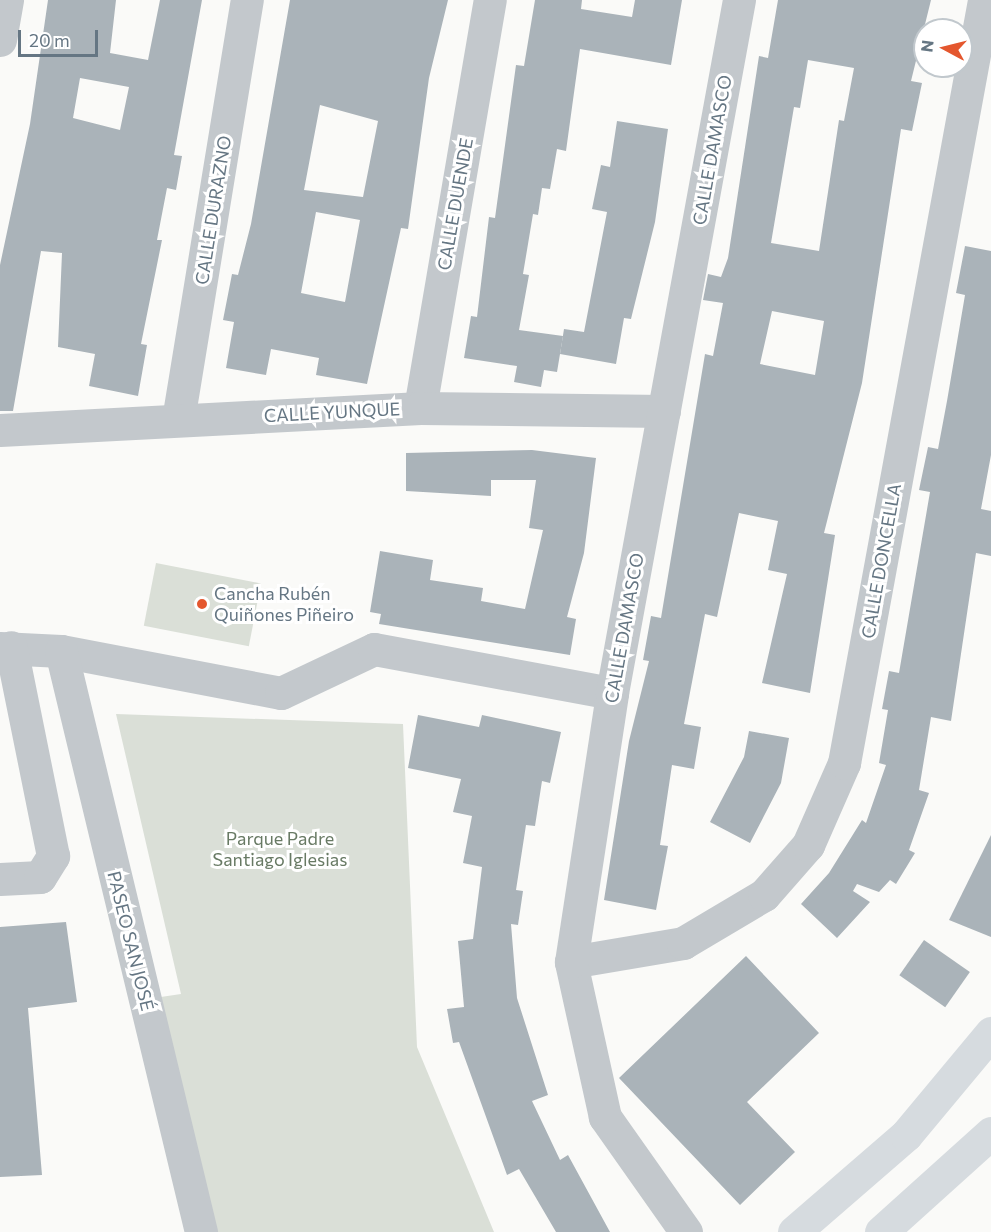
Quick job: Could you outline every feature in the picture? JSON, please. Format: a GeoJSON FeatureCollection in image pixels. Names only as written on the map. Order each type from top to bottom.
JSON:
{"type":"FeatureCollection","features":[{"type":"Feature","properties":{"kind":"main road"},"geometry":{"type":"LineString","coordinates":[[794,1232],[906,1135],[991,1033]]}},
{"type":"Feature","properties":{"kind":"main road"},"geometry":{"type":"LineString","coordinates":[[881,1232],[991,1133]]}},
{"type":"Feature","properties":{"kind":"street"},"geometry":{"type":"LineString","coordinates":[[0,40],[7,0]]}},
{"type":"Feature","properties":{"kind":"street","name":"CALLE DURAZNO"},"geometry":{"type":"LineString","coordinates":[[178,420],[248,0]]}},
{"type":"Feature","properties":{"kind":"street","name":"CALLE DUENDE"},"geometry":{"type":"LineString","coordinates":[[420,408],[490,0]]}},
{"type":"Feature","properties":{"kind":"street","name":"CALLE DAMASCO"},"geometry":{"type":"LineString","coordinates":[[686,1232],[605,1117],[571,962],[612,693],[739,0]]}},
{"type":"Feature","properties":{"kind":"street","name":"CALLE DONCELLA"},"geometry":{"type":"LineString","coordinates":[[571,962],[683,943],[764,895],[808,845],[844,763],[984,0]]}},
{"type":"Feature","properties":{"kind":"street","name":"CALLE YUNQUE"},"geometry":{"type":"LineString","coordinates":[[0,430],[420,408],[664,411]]}},
{"type":"Feature","properties":{"kind":"street"},"geometry":{"type":"LineString","coordinates":[[0,879],[40,877],[53,856],[5,648],[61,651],[280,693],[374,649],[612,693]]}},
{"type":"Feature","properties":{"kind":"street","name":"PASEO SAN JOSÉ"},"geometry":{"type":"LineString","coordinates":[[61,651],[201,1232]]}},
{"type":"Feature","properties":{"kind":"green space","name":"Cancha Rubén Quiñones Piñeiro"},"geometry":{"type":"Polygon","coordinates":[[[156,563],[261,583],[249,646],[144,626],[156,563]]]}},
{"type":"Feature","properties":{"kind":"green space","name":"Parque Padre Santiago Iglesias"},"geometry":{"type":"Polygon","coordinates":[[[116,714],[403,724],[417,1047],[494,1232],[209,1232],[154,998],[181,994],[116,714]]]}},
{"type":"Feature","properties":{"kind":"building"},"geometry":{"type":"Polygon","coordinates":[[[48,0],[116,0],[110,53],[148,60],[160,0],[202,0],[174,155],[182,156],[176,190],[167,188],[157,240],[162,240],[141,344],[147,345],[138,396],[89,386],[95,354],[58,347],[62,253],[41,251],[13,411],[0,411],[0,265],[30,124],[48,0]],[[80,78],[73,118],[120,130],[129,87],[80,78]]]}},
{"type":"Feature","properties":{"kind":"building"},"geometry":{"type":"Polygon","coordinates":[[[290,0],[448,0],[429,78],[408,229],[401,228],[367,384],[316,375],[319,358],[271,349],[266,375],[226,368],[234,322],[223,320],[232,274],[238,275],[251,224],[290,0]],[[320,105],[304,190],[363,197],[378,121],[320,105]],[[316,212],[301,293],[345,302],[360,220],[316,212]]]}},
{"type":"Feature","properties":{"kind":"building"},"geometry":{"type":"Polygon","coordinates":[[[535,0],[582,0],[581,9],[632,17],[635,0],[682,0],[671,65],[580,49],[566,151],[557,149],[550,189],[542,188],[538,215],[533,214],[523,274],[529,275],[519,330],[563,336],[557,372],[544,370],[541,387],[514,382],[517,366],[464,358],[471,316],[477,317],[489,217],[495,218],[516,65],[524,66],[535,0]]]}},
{"type":"Feature","properties":{"kind":"building"},"geometry":{"type":"Polygon","coordinates":[[[778,0],[931,0],[927,18],[913,18],[911,81],[922,83],[912,131],[901,129],[862,383],[824,533],[835,535],[810,693],[762,683],[787,574],[768,570],[778,521],[739,513],[717,617],[705,614],[684,724],[701,727],[694,769],[672,765],[660,845],[668,846],[656,910],[604,900],[629,741],[649,661],[643,660],[651,616],[661,618],[705,354],[713,356],[723,303],[703,300],[708,274],[721,277],[728,258],[759,56],[768,58],[778,0]],[[808,60],[800,108],[794,107],[771,243],[819,251],[839,120],[844,121],[854,68],[808,60]],[[772,311],[760,364],[815,375],[824,321],[772,311]]]}},
{"type":"Feature","properties":{"kind":"building"},"geometry":{"type":"Polygon","coordinates":[[[617,121],[668,129],[655,222],[631,319],[624,318],[616,364],[560,354],[564,329],[584,332],[607,212],[592,209],[601,165],[610,167],[617,121]]]}},
{"type":"Feature","properties":{"kind":"building"},"geometry":{"type":"Polygon","coordinates":[[[965,246],[991,251],[991,455],[981,509],[991,511],[991,556],[976,553],[951,721],[931,717],[919,790],[929,793],[909,850],[915,853],[896,884],[890,880],[879,892],[857,884],[853,891],[870,902],[837,938],[801,904],[829,873],[862,820],[866,823],[886,765],[879,763],[888,710],[882,709],[889,671],[899,673],[930,492],[919,490],[928,447],[938,449],[965,295],[956,293],[965,246]]]}},
{"type":"Feature","properties":{"kind":"building"},"geometry":{"type":"Polygon","coordinates":[[[532,450],[596,458],[584,553],[567,617],[576,619],[570,655],[379,624],[381,614],[370,612],[380,551],[433,560],[430,580],[483,588],[481,601],[525,609],[543,530],[529,528],[536,480],[491,480],[491,496],[406,491],[406,453],[532,450]]]}},
{"type":"Feature","properties":{"kind":"building"},"geometry":{"type":"Polygon","coordinates":[[[418,715],[479,727],[482,715],[561,732],[550,783],[542,781],[535,826],[526,825],[516,890],[523,891],[518,925],[511,924],[517,998],[548,1095],[532,1101],[560,1160],[568,1155],[610,1232],[556,1232],[519,1169],[507,1175],[459,1042],[453,1043],[447,1009],[464,1007],[458,941],[473,939],[482,867],[463,863],[472,816],[453,812],[461,779],[408,768],[418,715]]]}},
{"type":"Feature","properties":{"kind":"building"},"geometry":{"type":"Polygon","coordinates":[[[749,731],[789,738],[781,783],[750,843],[710,822],[744,757],[749,731]]]}},
{"type":"Feature","properties":{"kind":"building"},"geometry":{"type":"Polygon","coordinates":[[[991,835],[991,937],[949,920],[991,835]]]}},
{"type":"Feature","properties":{"kind":"building"},"geometry":{"type":"Polygon","coordinates":[[[66,922],[77,1002],[28,1008],[42,1175],[0,1177],[0,927],[66,922]]]}},
{"type":"Feature","properties":{"kind":"building"},"geometry":{"type":"Polygon","coordinates":[[[924,940],[970,972],[945,1007],[899,975],[924,940]]]}},
{"type":"Feature","properties":{"kind":"building"},"geometry":{"type":"Polygon","coordinates":[[[746,956],[819,1033],[747,1102],[795,1152],[740,1205],[619,1078],[746,956]]]}},
{"type":"Feature","properties":{"kind":"place","name":"Cancha Rubén Quiñones Piñeiro"},"geometry":{"type":"Point","coordinates":[202,604]}}]}
